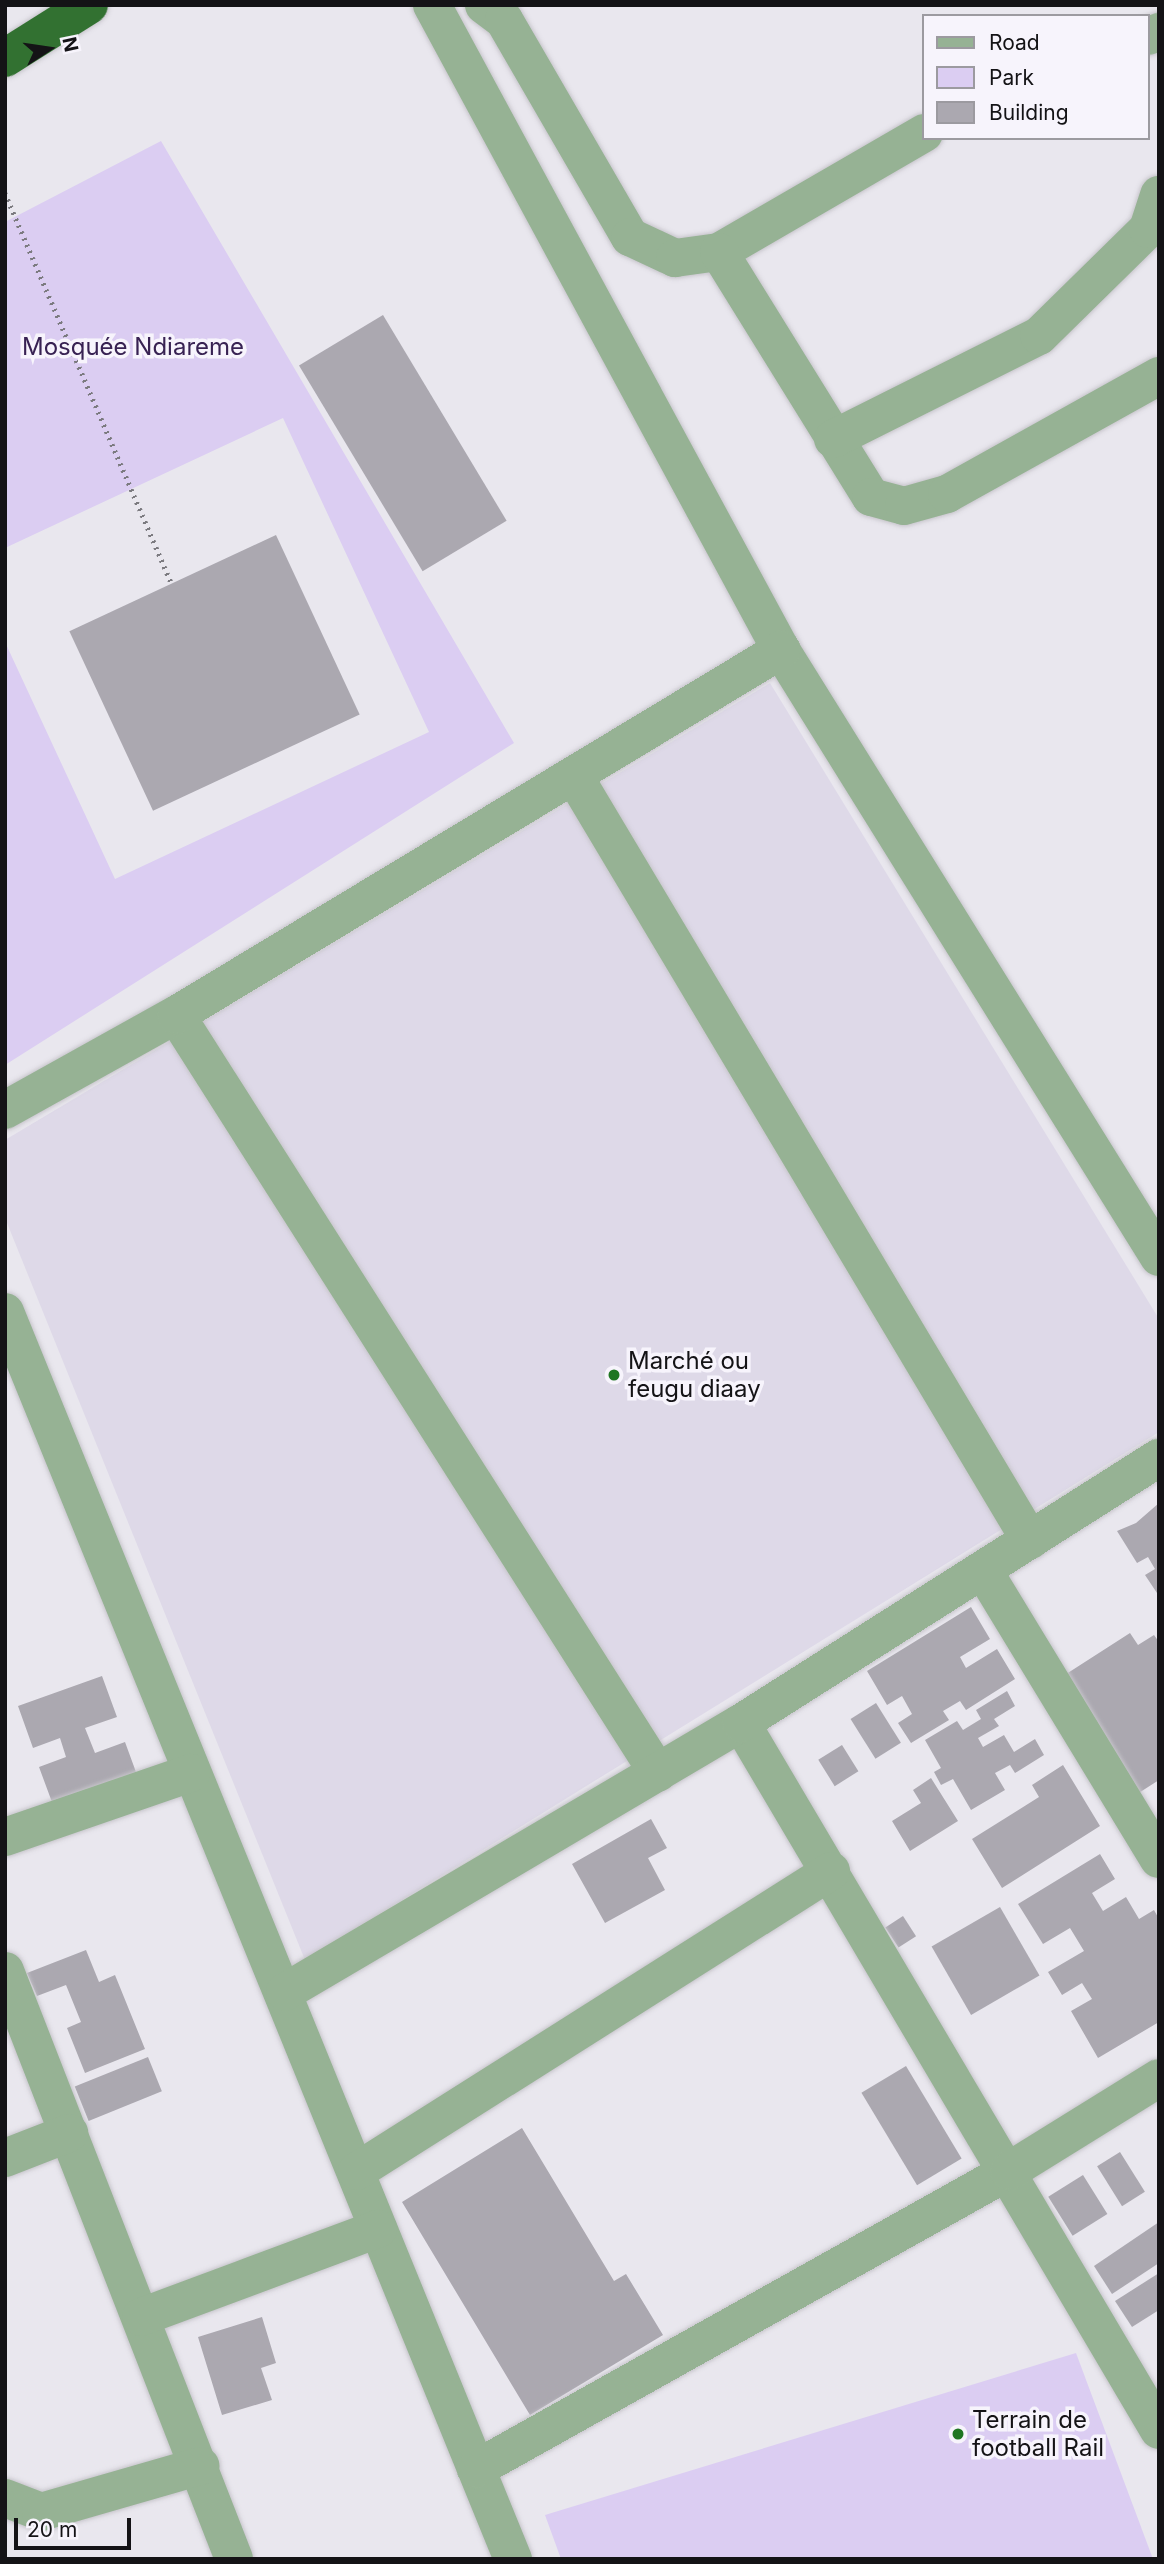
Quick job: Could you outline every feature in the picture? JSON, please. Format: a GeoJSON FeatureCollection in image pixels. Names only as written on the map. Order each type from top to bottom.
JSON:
{"type":"FeatureCollection","features":[{"type":"Feature","properties":{"kind":"highway"},"geometry":{"type":"LineString","coordinates":[[5,58],[89,5]]}},
{"type":"Feature","properties":{"kind":"street"},"geometry":{"type":"LineString","coordinates":[[432,5],[781,650],[1159,1257]]}},
{"type":"Feature","properties":{"kind":"street"},"geometry":{"type":"LineString","coordinates":[[484,5],[504,20],[630,237],[675,258],[719,252],[922,134]]}},
{"type":"Feature","properties":{"kind":"street"},"geometry":{"type":"LineString","coordinates":[[832,439],[1039,336],[1148,229],[1159,195]]}},
{"type":"Feature","properties":{"kind":"street"},"geometry":{"type":"LineString","coordinates":[[719,252],[832,439],[871,498],[904,506],[947,494],[1159,376]]}},
{"type":"Feature","properties":{"kind":"street"},"geometry":{"type":"LineString","coordinates":[[5,1110],[176,1015],[781,650]]}},
{"type":"Feature","properties":{"kind":"street"},"geometry":{"type":"LineString","coordinates":[[574,776],[1030,1540]]}},
{"type":"Feature","properties":{"kind":"street"},"geometry":{"type":"LineString","coordinates":[[176,1015],[658,1773]]}},
{"type":"Feature","properties":{"kind":"street"},"geometry":{"type":"LineString","coordinates":[[5,1314],[191,1773],[285,1992],[378,2229],[513,2559]]}},
{"type":"Feature","properties":{"kind":"street"},"geometry":{"type":"LineString","coordinates":[[285,1992],[741,1723],[1159,1458]]}},
{"type":"Feature","properties":{"kind":"street"},"geometry":{"type":"LineString","coordinates":[[983,1570],[1159,1859]]}},
{"type":"Feature","properties":{"kind":"street"},"geometry":{"type":"LineString","coordinates":[[741,1723],[1009,2171],[1159,2430]]}},
{"type":"Feature","properties":{"kind":"street"},"geometry":{"type":"LineString","coordinates":[[5,1837],[191,1773]]}},
{"type":"Feature","properties":{"kind":"street"},"geometry":{"type":"LineString","coordinates":[[357,2171],[831,1871]]}},
{"type":"Feature","properties":{"kind":"street"},"geometry":{"type":"LineString","coordinates":[[5,1971],[234,2559]]}},
{"type":"Feature","properties":{"kind":"street"},"geometry":{"type":"LineString","coordinates":[[476,2469],[1009,2171],[1159,2078]]}},
{"type":"Feature","properties":{"kind":"street"},"geometry":{"type":"LineString","coordinates":[[5,2158],[69,2133]]}},
{"type":"Feature","properties":{"kind":"street"},"geometry":{"type":"LineString","coordinates":[[141,2317],[378,2229]]}},
{"type":"Feature","properties":{"kind":"street"},"geometry":{"type":"LineString","coordinates":[[5,2498],[41,2512],[200,2466]]}},
{"type":"Feature","properties":{"kind":"path"},"geometry":{"type":"LineString","coordinates":[[5,193],[172,584]]}},
{"type":"Feature","properties":{"kind":"shaded area","name":"Marché ou feugu diaay"},"geometry":{"type":"Polygon","coordinates":[[[770,683],[1159,1319],[1159,1432],[305,1960],[5,1218],[5,1140],[770,683]]]}},
{"type":"Feature","properties":{"kind":"green space","name":"Mosquée Ndiareme"},"geometry":{"type":"Polygon","coordinates":[[[161,141],[514,743],[5,1065],[5,642],[115,879],[429,732],[283,418],[5,548],[5,222],[161,141]]]}},
{"type":"Feature","properties":{"kind":"green space","name":"Terrain de football Rail"},"geometry":{"type":"Polygon","coordinates":[[[1076,2353],[1153,2559],[561,2559],[545,2515],[1076,2353]]]}},
{"type":"Feature","properties":{"kind":"building"},"geometry":{"type":"Polygon","coordinates":[[[383,315],[507,521],[423,571],[299,365],[383,315]]]}},
{"type":"Feature","properties":{"kind":"building"},"geometry":{"type":"Polygon","coordinates":[[[276,535],[360,714],[153,811],[69,631],[276,535]]]}},
{"type":"Feature","properties":{"kind":"building"},"geometry":{"type":"Polygon","coordinates":[[[1159,1503],[1157,1593],[1145,1575],[1155,1569],[1148,1557],[1137,1563],[1117,1531],[1136,1523],[1159,1503]]]}},
{"type":"Feature","properties":{"kind":"building"},"geometry":{"type":"Polygon","coordinates":[[[971,1607],[990,1639],[960,1657],[966,1668],[997,1649],[1015,1679],[966,1710],[960,1701],[943,1711],[949,1720],[911,1743],[898,1723],[912,1714],[902,1696],[887,1705],[867,1671],[971,1607]]]}},
{"type":"Feature","properties":{"kind":"building"},"geometry":{"type":"Polygon","coordinates":[[[1130,1633],[1138,1645],[1154,1635],[1159,1642],[1159,1780],[1134,1796],[1060,1678],[1130,1633]]]}},
{"type":"Feature","properties":{"kind":"building"},"geometry":{"type":"Polygon","coordinates":[[[102,1676],[117,1717],[85,1728],[95,1753],[125,1742],[140,1783],[56,1813],[39,1767],[66,1757],[60,1738],[33,1748],[18,1706],[102,1676]]]}},
{"type":"Feature","properties":{"kind":"building"},"geometry":{"type":"Polygon","coordinates":[[[1007,1691],[1015,1706],[994,1719],[999,1726],[978,1738],[983,1747],[1004,1735],[1014,1752],[1035,1739],[1044,1755],[1015,1773],[1010,1765],[995,1773],[1005,1790],[971,1810],[953,1779],[941,1785],[934,1772],[941,1768],[925,1740],[957,1721],[963,1730],[981,1719],[976,1710],[1007,1691]]]}},
{"type":"Feature","properties":{"kind":"building"},"geometry":{"type":"Polygon","coordinates":[[[876,1703],[901,1743],[875,1759],[851,1719],[876,1703]]]}},
{"type":"Feature","properties":{"kind":"building"},"geometry":{"type":"Polygon","coordinates":[[[842,1745],[858,1771],[835,1786],[818,1760],[842,1745]]]}},
{"type":"Feature","properties":{"kind":"building"},"geometry":{"type":"Polygon","coordinates":[[[1063,1765],[1100,1826],[1002,1888],[972,1839],[1039,1797],[1032,1785],[1063,1765]]]}},
{"type":"Feature","properties":{"kind":"building"},"geometry":{"type":"Polygon","coordinates":[[[931,1778],[958,1821],[910,1851],[892,1821],[921,1803],[913,1790],[931,1778]]]}},
{"type":"Feature","properties":{"kind":"building"},"geometry":{"type":"Polygon","coordinates":[[[651,1819],[667,1848],[648,1858],[665,1890],[605,1923],[572,1864],[651,1819]]]}},
{"type":"Feature","properties":{"kind":"building"},"geometry":{"type":"Polygon","coordinates":[[[1100,1854],[1115,1879],[1092,1893],[1103,1911],[1126,1897],[1139,1919],[1154,1910],[1159,1919],[1159,2022],[1098,2058],[1071,2011],[1092,1999],[1082,1983],[1062,1995],[1048,1972],[1084,1951],[1070,1928],[1043,1944],[1018,1904],[1100,1854]]]}},
{"type":"Feature","properties":{"kind":"building"},"geometry":{"type":"Polygon","coordinates":[[[1000,1907],[1040,1975],[971,2015],[932,1946],[1000,1907]]]}},
{"type":"Feature","properties":{"kind":"building"},"geometry":{"type":"Polygon","coordinates":[[[903,1916],[916,1936],[898,1948],[885,1927],[903,1916]]]}},
{"type":"Feature","properties":{"kind":"building"},"geometry":{"type":"Polygon","coordinates":[[[86,1950],[99,1982],[115,1975],[145,2049],[85,2073],[67,2028],[81,2022],[66,1985],[37,1996],[27,1973],[86,1950]]]}},
{"type":"Feature","properties":{"kind":"building"},"geometry":{"type":"Polygon","coordinates":[[[148,2057],[162,2091],[89,2121],[75,2087],[148,2057]]]}},
{"type":"Feature","properties":{"kind":"building"},"geometry":{"type":"Polygon","coordinates":[[[906,2066],[962,2159],[917,2185],[861,2093],[906,2066]]]}},
{"type":"Feature","properties":{"kind":"building"},"geometry":{"type":"Polygon","coordinates":[[[522,2128],[614,2281],[626,2274],[663,2335],[530,2415],[402,2202],[522,2128]]]}},
{"type":"Feature","properties":{"kind":"building"},"geometry":{"type":"Polygon","coordinates":[[[1120,2152],[1145,2192],[1122,2206],[1097,2166],[1120,2152]]]}},
{"type":"Feature","properties":{"kind":"building"},"geometry":{"type":"Polygon","coordinates":[[[1083,2175],[1107,2214],[1073,2236],[1048,2197],[1083,2175]]]}},
{"type":"Feature","properties":{"kind":"building"},"geometry":{"type":"Polygon","coordinates":[[[1159,2222],[1159,2263],[1112,2294],[1094,2266],[1159,2222]]]}},
{"type":"Feature","properties":{"kind":"building"},"geometry":{"type":"Polygon","coordinates":[[[1159,2273],[1159,2310],[1132,2327],[1115,2301],[1159,2273]]]}},
{"type":"Feature","properties":{"kind":"building"},"geometry":{"type":"Polygon","coordinates":[[[262,2317],[276,2363],[261,2368],[272,2400],[222,2415],[198,2337],[262,2317]]]}},
{"type":"Feature","properties":{"kind":"place","name":"Marché ou feugu diaay"},"geometry":{"type":"Point","coordinates":[614,1375]}},
{"type":"Feature","properties":{"kind":"place","name":"Terrain de football Rail"},"geometry":{"type":"Point","coordinates":[958,2434]}}]}
